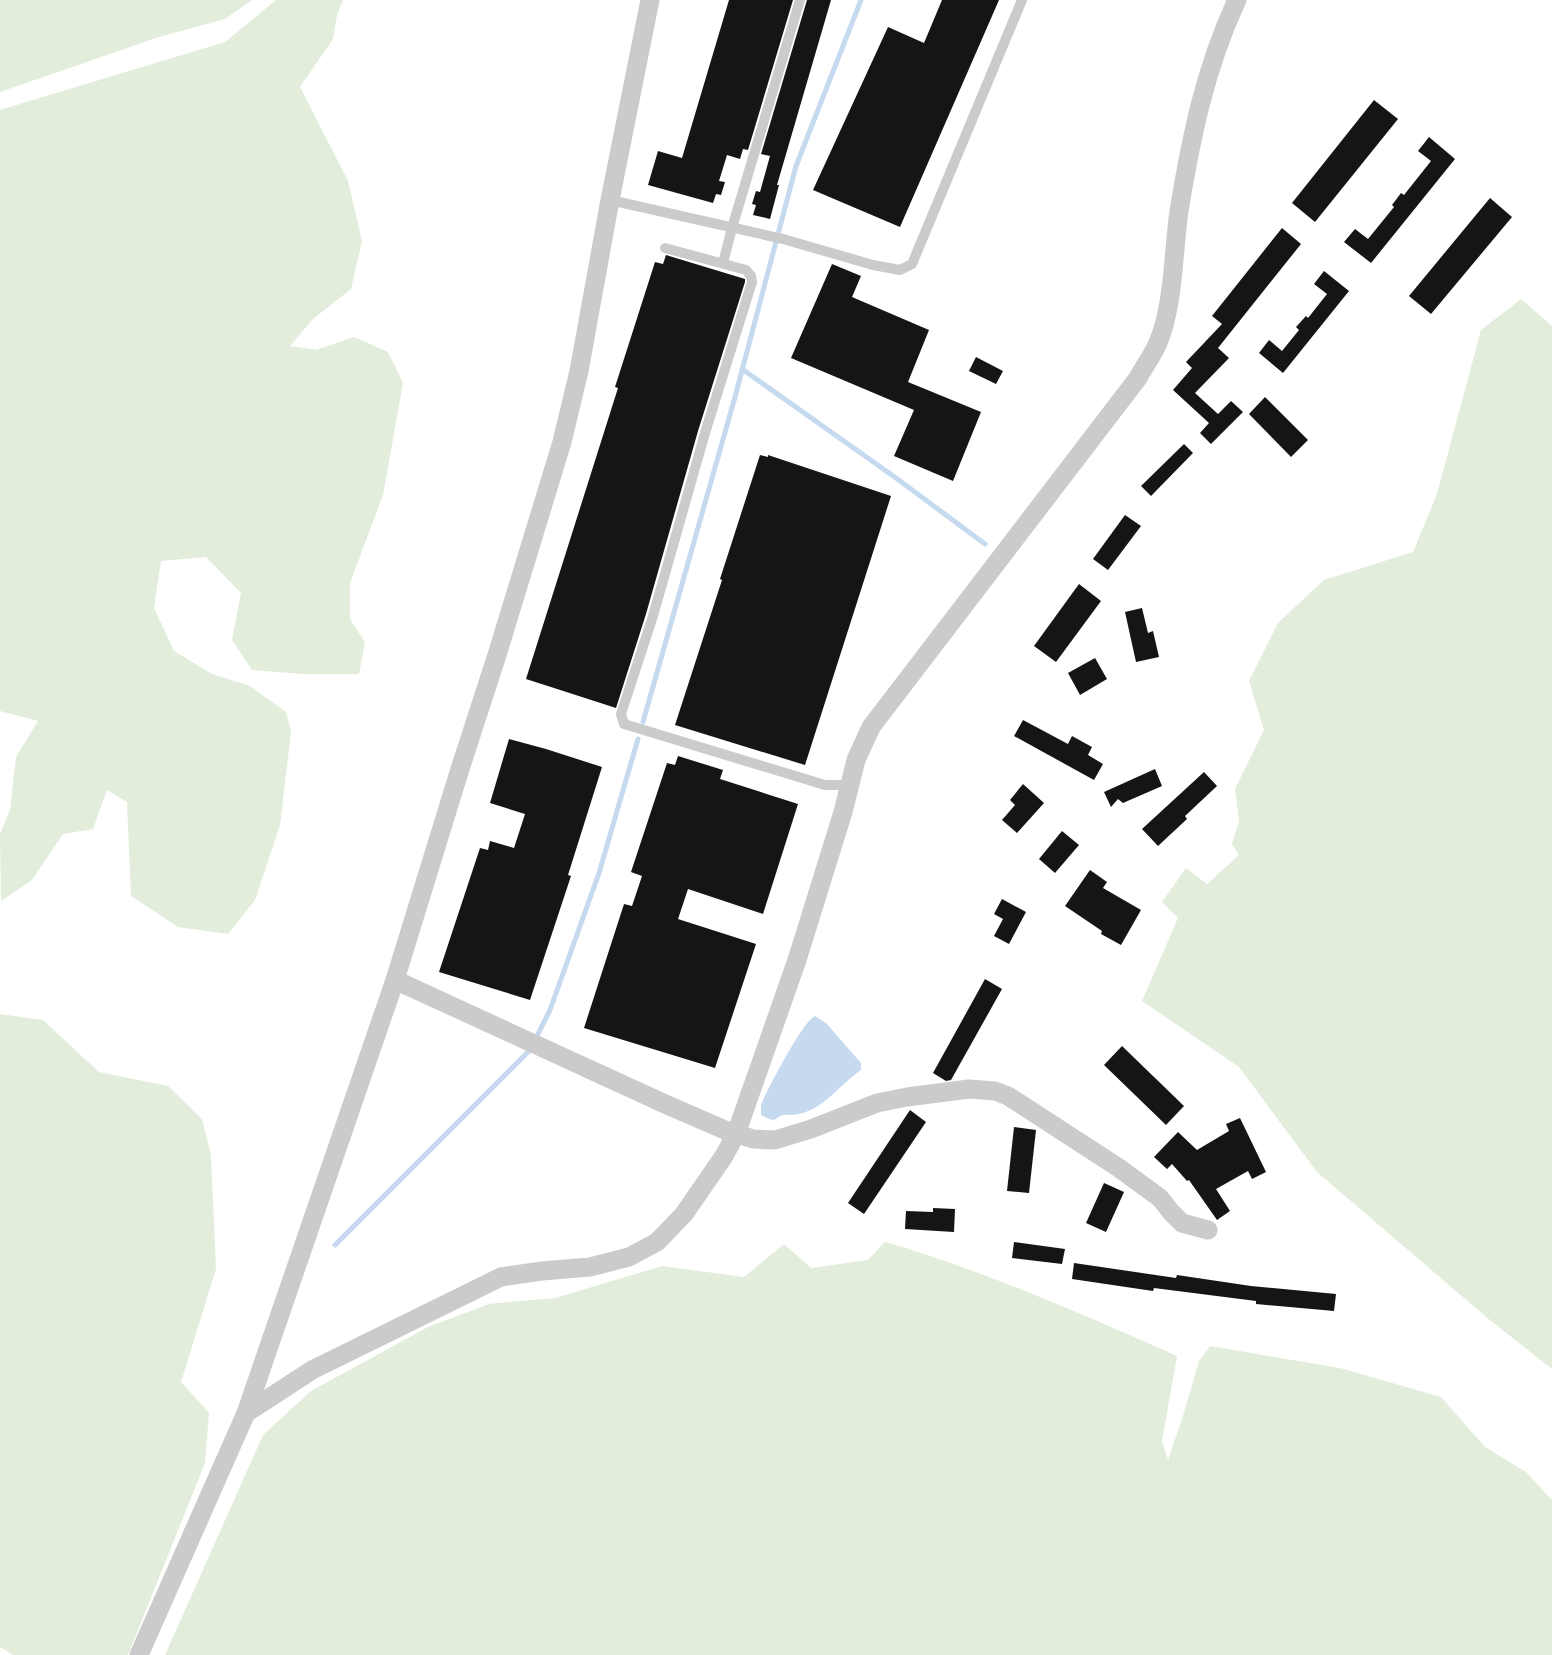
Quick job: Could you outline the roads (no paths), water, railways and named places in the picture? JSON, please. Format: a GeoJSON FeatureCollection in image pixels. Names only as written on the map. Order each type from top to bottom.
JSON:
{"type":"FeatureCollection","features":[{"type":"Feature","properties":{"kind":"street"},"geometry":{"type":"LineString","coordinates":[[139,1655],[246,1413],[395,980],[460,769],[498,655],[562,442],[579,371],[610,200],[650,0]]}},
{"type":"Feature","properties":{"kind":"street"},"geometry":{"type":"LineString","coordinates":[[246,1413],[312,1370],[502,1277],[542,1270],[590,1267],[629,1257],[658,1242],[684,1214],[724,1156],[736,1134],[797,960],[843,812],[856,760],[871,727],[1138,378],[1157,345],[1169,304],[1176,232],[1190,145],[1210,68],[1237,0]]}},
{"type":"Feature","properties":{"kind":"street"},"geometry":{"type":"LineString","coordinates":[[395,980],[665,1104],[736,1134],[753,1139],[775,1140],[811,1129],[877,1103],[907,1097],[969,1089],[995,1091],[1008,1096],[1119,1168],[1160,1198],[1182,1223],[1208,1230]]}},
{"type":"Feature","properties":{"kind":"lane"},"geometry":{"type":"LineString","coordinates":[[723,263],[800,0]]}},
{"type":"Feature","properties":{"kind":"lane"},"geometry":{"type":"LineString","coordinates":[[610,200],[783,239],[873,266],[900,270],[912,264],[1022,0]]}},
{"type":"Feature","properties":{"kind":"lane"},"geometry":{"type":"LineString","coordinates":[[665,248],[746,270],[752,276],[752,282],[622,714],[624,724],[825,786],[849,785]]}},
{"type":"Feature","properties":{"kind":"water"},"geometry":{"type":"Polygon","coordinates":[[[815,1016],[826,1023],[861,1063],[861,1070],[818,1106],[798,1114],[782,1115],[771,1120],[761,1115],[761,1105],[794,1042],[809,1021],[815,1016]]]}},
{"type":"Feature","properties":{"kind":"waterway"},"geometry":{"type":"LineString","coordinates":[[643,722],[735,397],[796,166],[861,0]]}},
{"type":"Feature","properties":{"kind":"waterway"},"geometry":{"type":"LineString","coordinates":[[742,369],[896,478],[985,544]]}},
{"type":"Feature","properties":{"kind":"waterway"},"geometry":{"type":"LineString","coordinates":[[536,1038],[550,1010],[599,873],[638,739]]}},
{"type":"Feature","properties":{"kind":"waterway"},"geometry":{"type":"LineString","coordinates":[[335,1245],[529,1051]]}}]}
